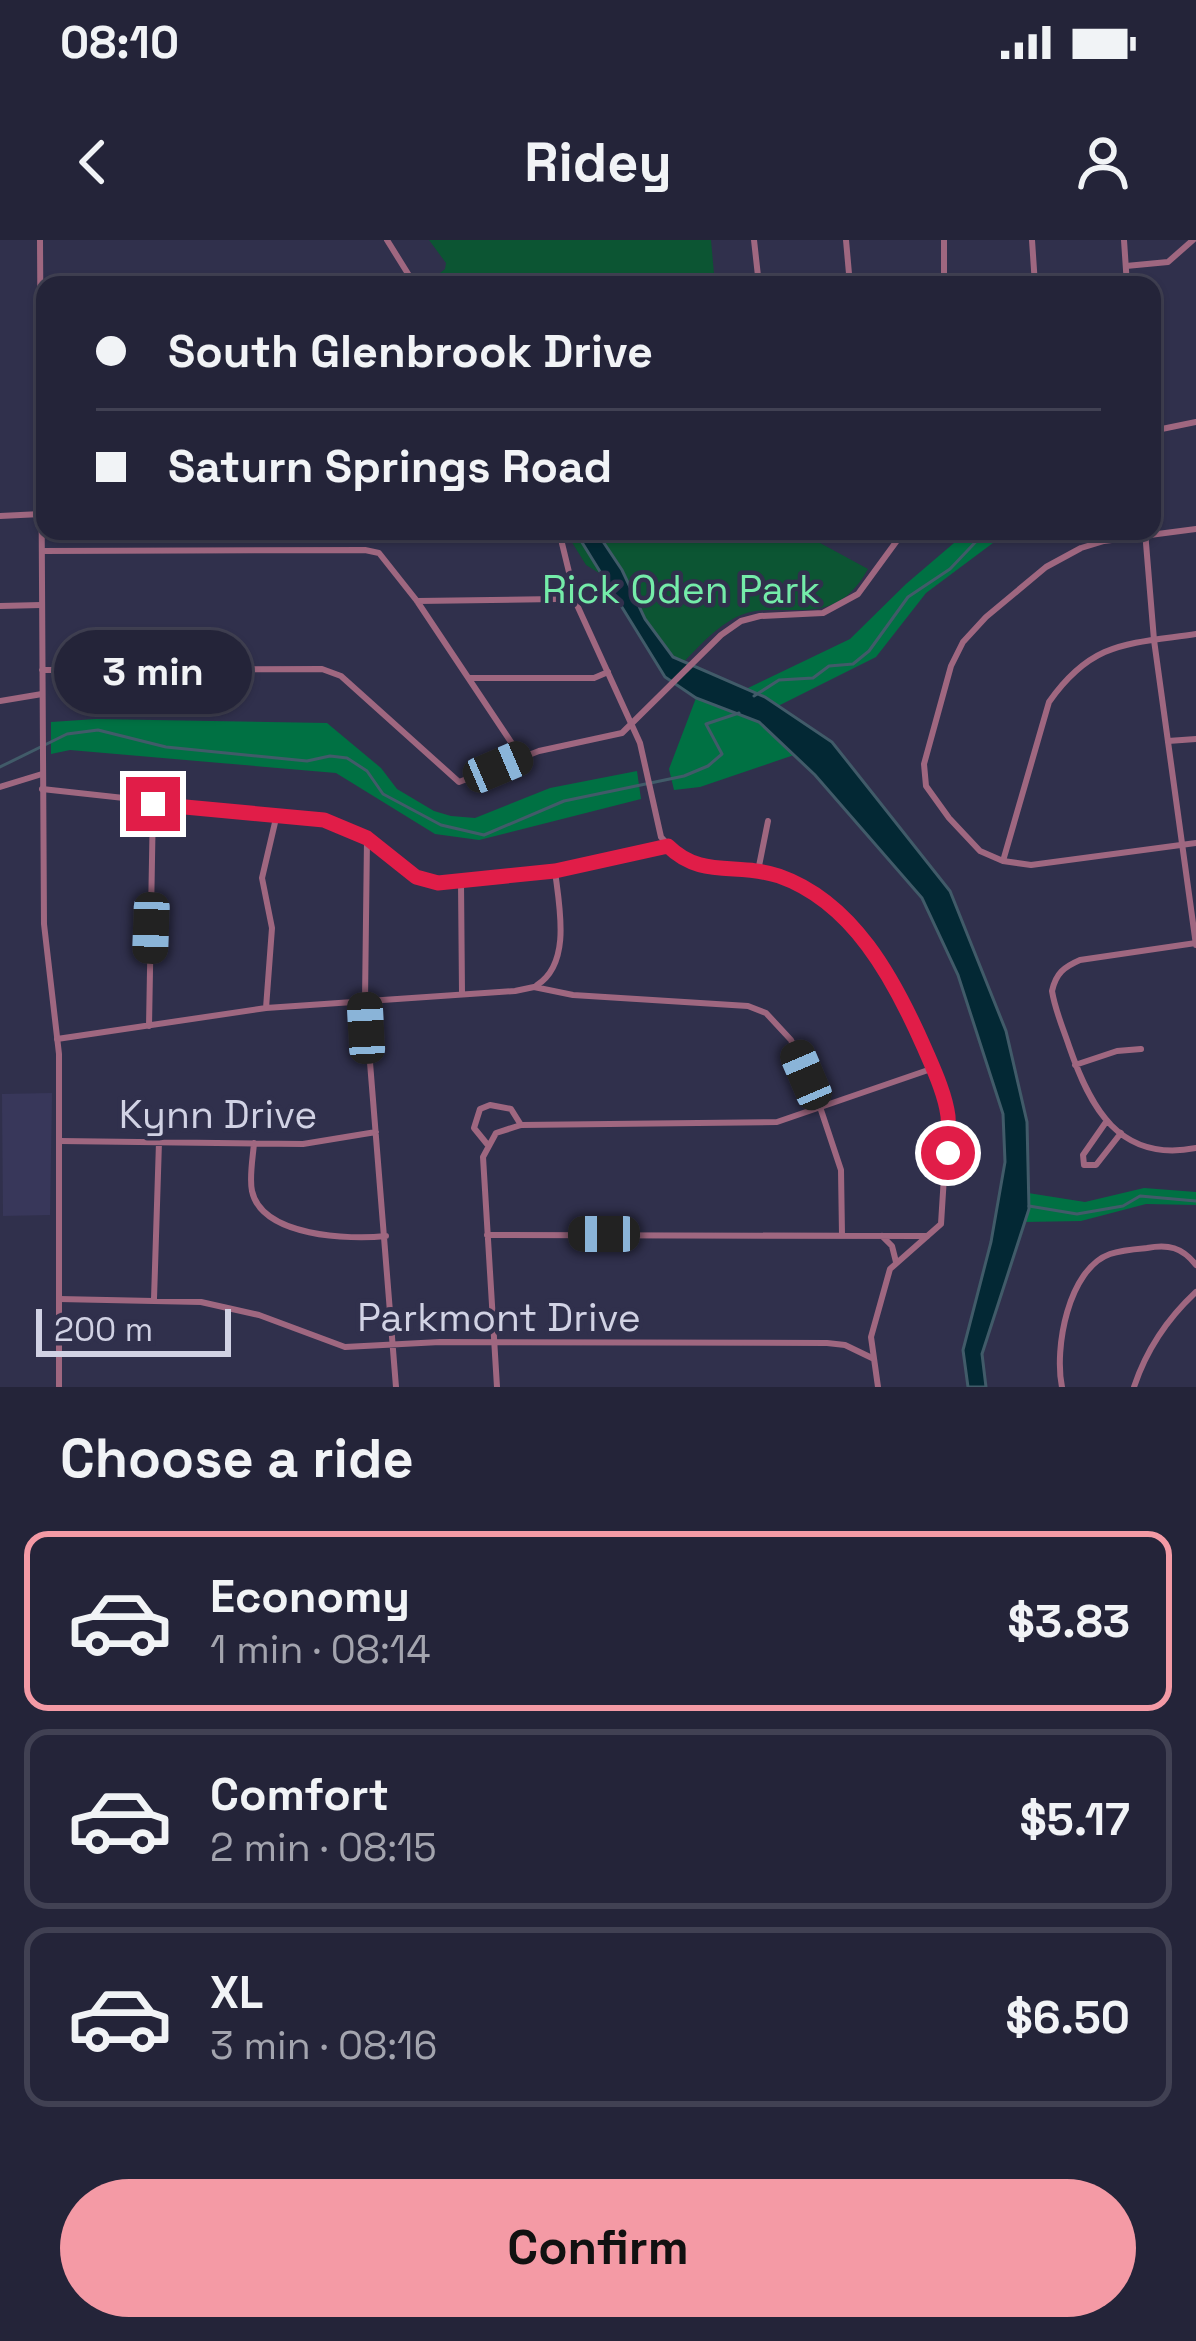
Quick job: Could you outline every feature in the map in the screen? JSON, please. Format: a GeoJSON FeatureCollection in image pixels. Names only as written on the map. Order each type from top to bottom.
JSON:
{"type":"FeatureCollection","features":[{"type":"Feature","properties":{"kind":"street"},"geometry":{"type":"LineString","coordinates":[[40,240],[40,276]]}},
{"type":"Feature","properties":{"kind":"street"},"geometry":{"type":"LineString","coordinates":[[387,240],[410,276]]}},
{"type":"Feature","properties":{"kind":"street"},"geometry":{"type":"LineString","coordinates":[[754,240],[758,276]]}},
{"type":"Feature","properties":{"kind":"street"},"geometry":{"type":"LineString","coordinates":[[846,240],[849,276]]}},
{"type":"Feature","properties":{"kind":"street"},"geometry":{"type":"LineString","coordinates":[[944,240],[944,276]]}},
{"type":"Feature","properties":{"kind":"street"},"geometry":{"type":"LineString","coordinates":[[1032,240],[1035,276]]}},
{"type":"Feature","properties":{"kind":"street"},"geometry":{"type":"LineString","coordinates":[[1124,240],[1127,276]]}},
{"type":"Feature","properties":{"kind":"street"},"geometry":{"type":"LineString","coordinates":[[1126,266],[1168,262],[1193,240]]}},
{"type":"Feature","properties":{"kind":"street"},"geometry":{"type":"LineString","coordinates":[[1161,429],[1196,422]]}},
{"type":"Feature","properties":{"kind":"street"},"geometry":{"type":"LineString","coordinates":[[0,516],[36,514]]}},
{"type":"Feature","properties":{"kind":"street"},"geometry":{"type":"LineString","coordinates":[[1161,532],[1196,529]]}},
{"type":"Feature","properties":{"kind":"street"},"geometry":{"type":"LineString","coordinates":[[42,540],[46,956],[57,1039],[60,1141],[59,1387]]}},
{"type":"Feature","properties":{"kind":"street"},"geometry":{"type":"LineString","coordinates":[[561,540],[574,593],[632,725],[657,827],[668,846],[694,866],[758,871],[802,888],[856,931],[895,988],[934,1068],[948,1113],[941,1224],[896,1262],[882,1293],[871,1337],[878,1387]]}},
{"type":"Feature","properties":{"kind":"street"},"geometry":{"type":"LineString","coordinates":[[42,670],[322,669],[341,676],[459,782],[521,757],[615,736],[740,621],[810,616],[841,605],[869,582],[895,540]]}},
{"type":"Feature","properties":{"kind":"street"},"geometry":{"type":"LineString","coordinates":[[1109,540],[1064,555],[975,627],[951,666],[924,764],[926,786],[980,851],[1003,861],[1031,865],[1196,843]]}},
{"type":"Feature","properties":{"kind":"street"},"geometry":{"type":"LineString","coordinates":[[1146,540],[1154,640],[1196,944],[1080,961],[1065,967],[1052,991],[1088,1096],[1106,1122],[1140,1144],[1196,1148]]}},
{"type":"Feature","properties":{"kind":"street"},"geometry":{"type":"LineString","coordinates":[[42,551],[379,553],[417,601],[521,757]]}},
{"type":"Feature","properties":{"kind":"street"},"geometry":{"type":"LineString","coordinates":[[417,601],[557,599],[574,593]]}},
{"type":"Feature","properties":{"kind":"street"},"geometry":{"type":"LineString","coordinates":[[0,606],[41,605]]}},
{"type":"Feature","properties":{"kind":"street"},"geometry":{"type":"LineString","coordinates":[[1003,861],[1049,702],[1074,670],[1110,648],[1196,634]]}},
{"type":"Feature","properties":{"kind":"street"},"geometry":{"type":"LineString","coordinates":[[469,678],[594,678],[608,672]]}},
{"type":"Feature","properties":{"kind":"street"},"geometry":{"type":"LineString","coordinates":[[0,700],[42,694]]}},
{"type":"Feature","properties":{"kind":"street"},"geometry":{"type":"LineString","coordinates":[[1168,741],[1196,739]]}},
{"type":"Feature","properties":{"kind":"street"},"geometry":{"type":"LineString","coordinates":[[0,787],[42,774]]}},
{"type":"Feature","properties":{"kind":"street"},"geometry":{"type":"LineString","coordinates":[[42,789],[324,820],[367,838],[416,877],[460,883],[555,871],[668,846]]}},
{"type":"Feature","properties":{"kind":"street"},"geometry":{"type":"LineString","coordinates":[[149,1026],[153,804]]}},
{"type":"Feature","properties":{"kind":"street"},"geometry":{"type":"LineString","coordinates":[[266,1008],[272,928],[262,878],[277,814]]}},
{"type":"Feature","properties":{"kind":"street"},"geometry":{"type":"LineString","coordinates":[[758,871],[768,821]]}},
{"type":"Feature","properties":{"kind":"street"},"geometry":{"type":"LineString","coordinates":[[367,838],[365,1000],[396,1387]]}},
{"type":"Feature","properties":{"kind":"street"},"geometry":{"type":"LineString","coordinates":[[534,987],[546,980],[557,957],[555,871]]}},
{"type":"Feature","properties":{"kind":"street"},"geometry":{"type":"LineString","coordinates":[[460,883],[462,994]]}},
{"type":"Feature","properties":{"kind":"street"},"geometry":{"type":"LineString","coordinates":[[57,1039],[266,1008],[534,987],[573,995],[748,1006],[766,1013],[791,1040],[821,1110],[841,1170],[842,1235]]}},
{"type":"Feature","properties":{"kind":"street"},"geometry":{"type":"LineString","coordinates":[[1075,1064],[1141,1049]]}},
{"type":"Feature","properties":{"kind":"street"},"geometry":{"type":"LineString","coordinates":[[497,1387],[483,1157],[496,1133],[521,1125],[777,1122],[934,1068]]}},
{"type":"Feature","properties":{"kind":"street"},"geometry":{"type":"LineString","coordinates":[[488,1145],[474,1128],[480,1109],[490,1105],[512,1108],[521,1125]]}},
{"type":"Feature","properties":{"kind":"street"},"geometry":{"type":"LineString","coordinates":[[1106,1122],[1083,1155],[1084,1165],[1096,1165],[1121,1133]]}},
{"type":"Feature","properties":{"kind":"street","name":"Kynn Drive"},"geometry":{"type":"LineString","coordinates":[[60,1141],[303,1144],[376,1132]]}},
{"type":"Feature","properties":{"kind":"street"},"geometry":{"type":"LineString","coordinates":[[154,1300],[159,1142]]}},
{"type":"Feature","properties":{"kind":"street"},"geometry":{"type":"LineString","coordinates":[[254,1142],[252,1192],[269,1216],[332,1237],[386,1236]]}},
{"type":"Feature","properties":{"kind":"street"},"geometry":{"type":"LineString","coordinates":[[487,1235],[928,1236]]}},
{"type":"Feature","properties":{"kind":"street"},"geometry":{"type":"LineString","coordinates":[[882,1236],[892,1246],[896,1262]]}},
{"type":"Feature","properties":{"kind":"street"},"geometry":{"type":"LineString","coordinates":[[1062,1387],[1059,1338],[1083,1276],[1093,1265],[1108,1255],[1162,1246],[1177,1247],[1196,1264]]}},
{"type":"Feature","properties":{"kind":"street"},"geometry":{"type":"LineString","coordinates":[[1134,1387],[1151,1349],[1196,1292]]}},
{"type":"Feature","properties":{"kind":"street","name":"Parkmont Drive"},"geometry":{"type":"LineString","coordinates":[[59,1299],[200,1303],[259,1315],[346,1347],[826,1343],[845,1345],[872,1358]]}},
{"type":"Feature","properties":{"kind":"shaded area"},"geometry":{"type":"Polygon","coordinates":[[[52,1093],[50,1215],[3,1216],[2,1094],[52,1093]]]}},
{"type":"Feature","properties":{"kind":"green space"},"geometry":{"type":"Polygon","coordinates":[[[429,240],[711,240],[714,276],[436,276],[446,263],[429,240]]]}},
{"type":"Feature","properties":{"kind":"green space","name":"Rick Oden Park"},"geometry":{"type":"Polygon","coordinates":[[[571,540],[815,540],[868,569],[837,602],[820,608],[749,613],[731,620],[667,679],[604,576],[586,565],[571,540]]]}},
{"type":"Feature","properties":{"kind":"green space"},"geometry":{"type":"Polygon","coordinates":[[[957,540],[997,540],[926,593],[876,657],[778,706],[746,689],[850,639],[957,540]]]}},
{"type":"Feature","properties":{"kind":"green space"},"geometry":{"type":"Polygon","coordinates":[[[696,698],[759,722],[794,755],[700,787],[674,790],[669,769],[696,698]]]}},
{"type":"Feature","properties":{"kind":"green space"},"geometry":{"type":"Polygon","coordinates":[[[51,722],[327,723],[381,768],[397,789],[451,816],[475,818],[550,788],[637,771],[641,799],[479,840],[435,834],[336,773],[70,750],[51,754],[51,722]]]}},
{"type":"Feature","properties":{"kind":"green space"},"geometry":{"type":"Polygon","coordinates":[[[1144,1188],[1196,1192],[1196,1205],[1146,1204],[1081,1221],[1024,1222],[1028,1193],[1085,1202],[1144,1188]]]}},
{"type":"Feature","properties":{"kind":"water"},"geometry":{"type":"Polygon","coordinates":[[[581,540],[602,540],[645,619],[673,657],[765,697],[832,742],[950,891],[1006,1031],[1027,1122],[1029,1209],[982,1354],[986,1387],[968,1387],[963,1350],[991,1242],[1005,1162],[1003,1114],[958,975],[922,898],[815,775],[759,722],[696,698],[665,677],[581,540]]]}},
{"type":"Feature","properties":{"kind":"waterway"},"geometry":{"type":"LineString","coordinates":[[754,696],[779,680],[813,678],[829,666],[853,664],[869,651],[908,597],[950,569],[977,540]]}},
{"type":"Feature","properties":{"kind":"waterway"},"geometry":{"type":"LineString","coordinates":[[0,767],[67,734],[98,730],[166,747],[307,761],[347,758],[367,771],[383,794],[441,825],[484,835],[564,801],[684,776],[708,766],[722,754],[706,724],[739,713]]}},
{"type":"Feature","properties":{"kind":"waterway"},"geometry":{"type":"LineString","coordinates":[[1029,1206],[1077,1214],[1123,1206],[1140,1196],[1196,1201]]}},
{"type":"Feature","properties":{"kind":"route"},"geometry":{"type":"LineString","coordinates":[[153,804],[324,820],[367,838],[416,877],[438,883],[555,871],[668,846],[694,866],[732,867],[782,877],[824,902],[856,931],[885,970],[934,1068],[948,1113],[948,1153]]}}]}
